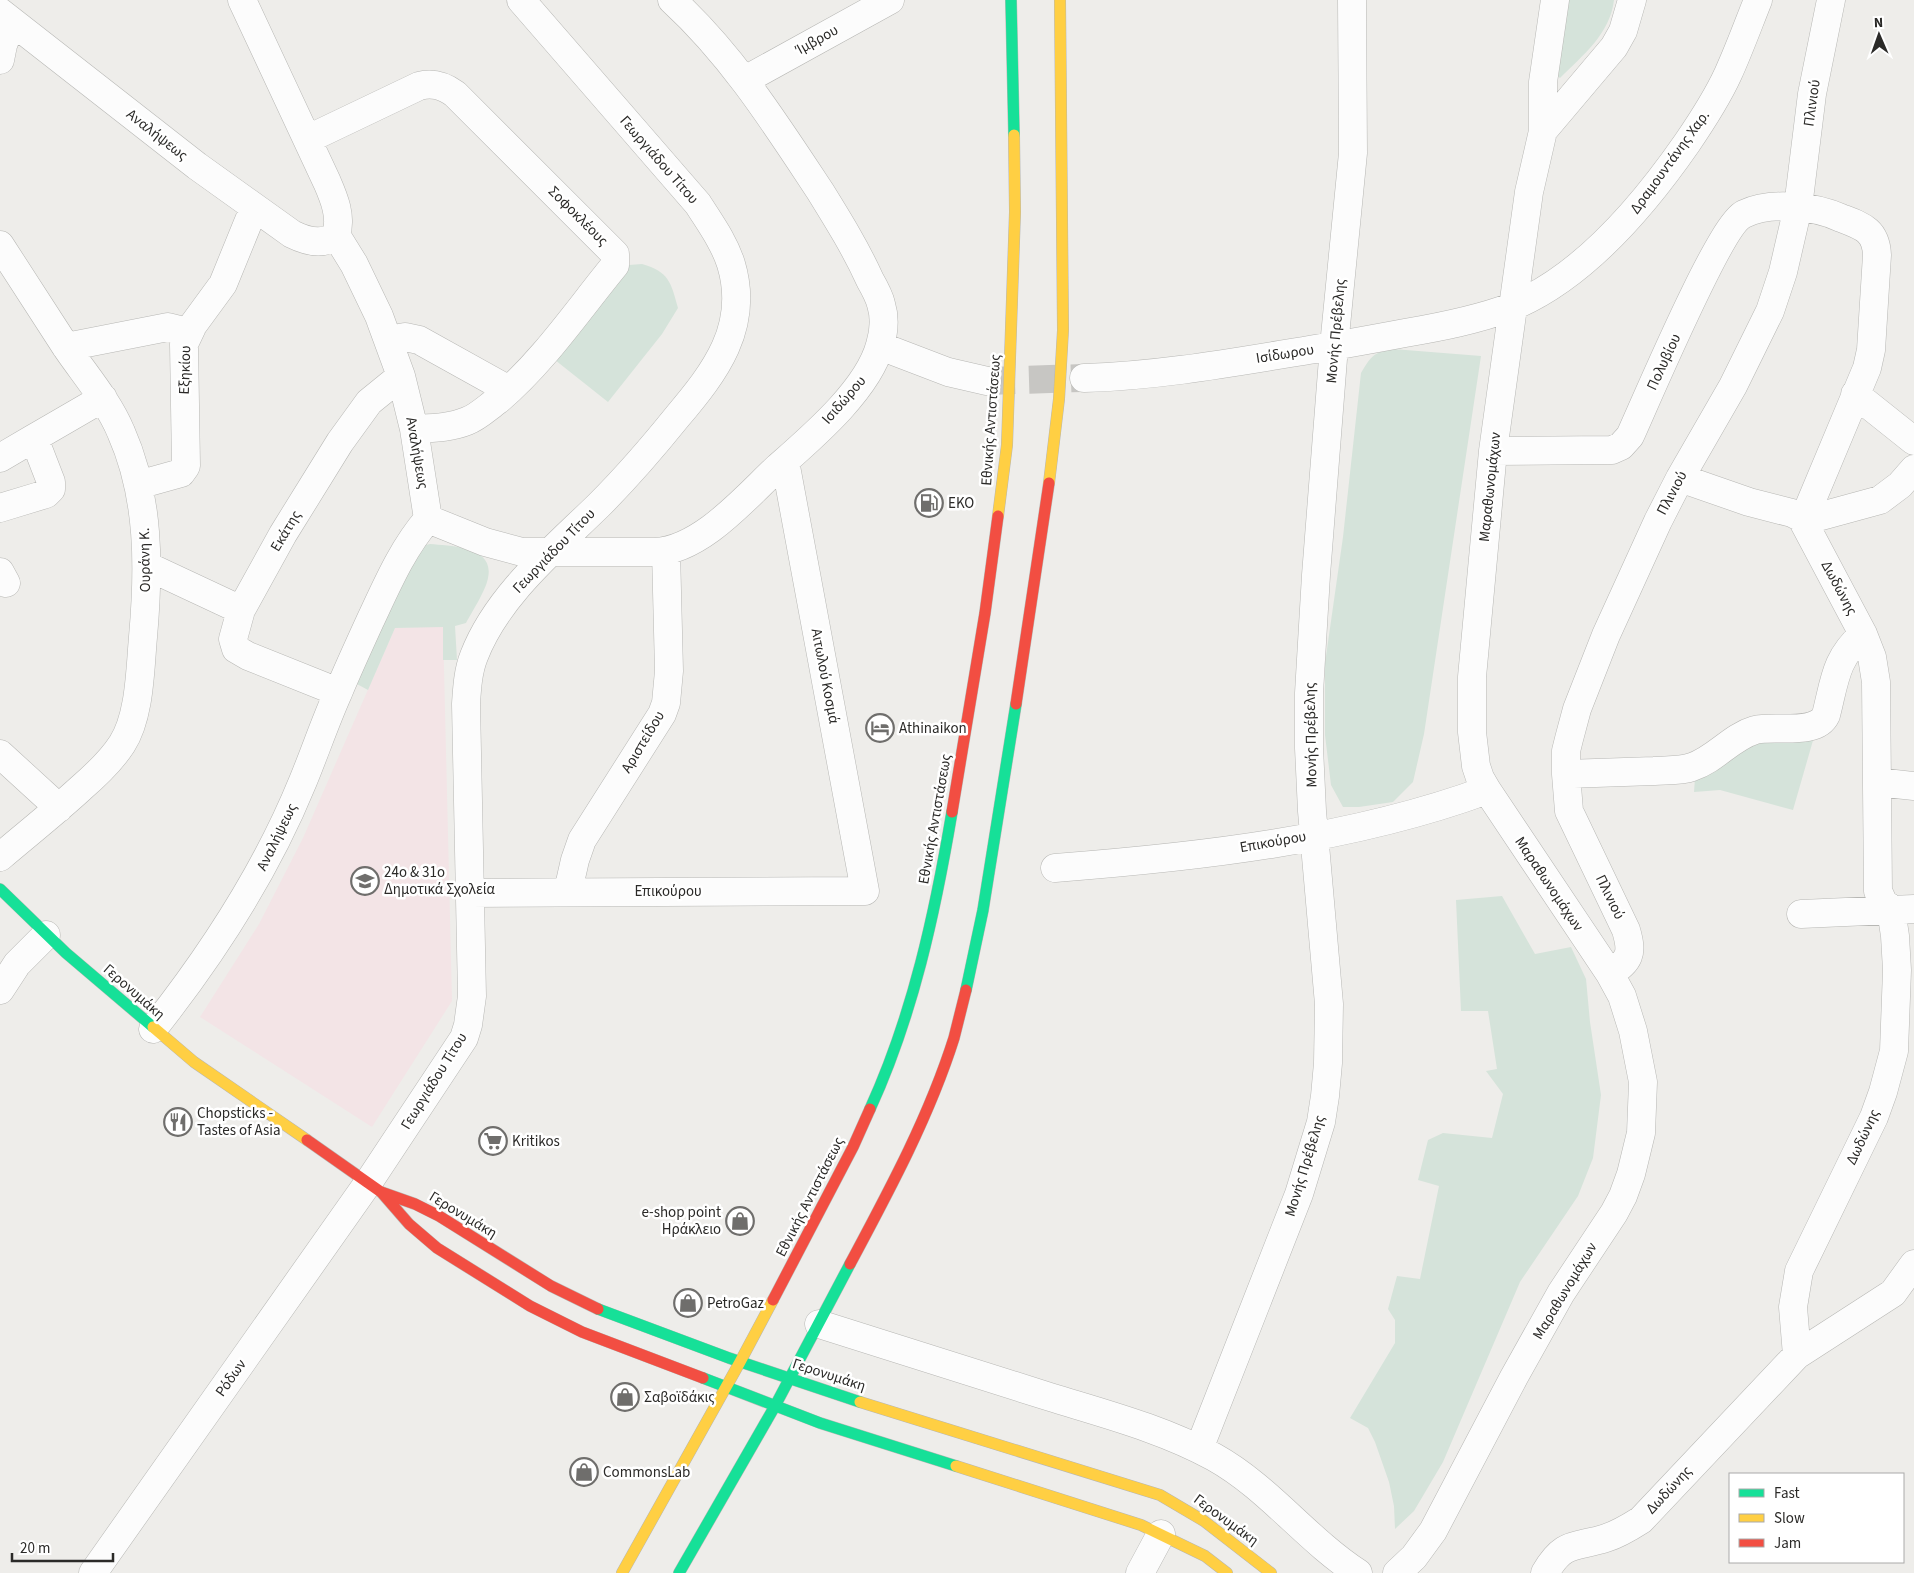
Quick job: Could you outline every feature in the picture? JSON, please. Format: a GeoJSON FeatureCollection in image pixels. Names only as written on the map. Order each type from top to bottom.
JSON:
{"type":"FeatureCollection","features":[{"type":"Feature","properties":{"kind":"main road","name":"Εθνικής Αντιστάσεως"},"geometry":{"type":"LineString","coordinates":[[622,1573],[740,1362],[820,1213],[879,1090],[897,1046],[910,1005],[938,892],[985,613],[1007,444],[1015,212],[1011,0]]}},
{"type":"Feature","properties":{"kind":"main road"},"geometry":{"type":"LineString","coordinates":[[679,1573],[775,1406],[886,1197],[916,1134],[942,1072],[954,1037],[966,988],[988,883],[1041,543],[1061,375],[1063,330],[1060,0]]}},
{"type":"Feature","properties":{"kind":"main road","name":"Γερονυμάκη"},"geometry":{"type":"LineString","coordinates":[[0,889],[46,935],[153,1029],[201,1068],[374,1188],[420,1235],[437,1248],[530,1306],[582,1332],[820,1423],[1114,1516],[1161,1534],[1205,1556],[1227,1573]]}},
{"type":"Feature","properties":{"kind":"main road","name":"Γερονυμάκη"},"geometry":{"type":"LineString","coordinates":[[374,1188],[407,1200],[447,1220],[525,1272],[569,1296],[740,1362],[1160,1495],[1194,1512],[1216,1527],[1271,1573]]}},
{"type":"Feature","properties":{"kind":"street"},"geometry":{"type":"LineString","coordinates":[[242,0],[308,139],[335,202],[338,224],[336,235]]}},
{"type":"Feature","properties":{"kind":"street","name":"Γεωργιάδου Τίτου"},"geometry":{"type":"LineString","coordinates":[[374,1188],[464,1038],[468,1025],[472,996],[466,704],[470,670],[480,643],[500,609],[548,553],[626,478],[702,387],[724,354],[734,323],[735,294],[731,264],[724,246],[698,204],[520,0]]}},
{"type":"Feature","properties":{"kind":"street","name":"Ισιδώρου"},"geometry":{"type":"LineString","coordinates":[[428,519],[485,542],[522,552],[666,551],[685,545],[700,537],[840,409],[870,369],[880,346],[884,328],[881,302],[858,254],[832,210],[745,80],[709,37],[672,0]]}},
{"type":"Feature","properties":{"kind":"street","name":"Ίμβρου"},"geometry":{"type":"LineString","coordinates":[[745,80],[890,0]]}},
{"type":"Feature","properties":{"kind":"street","name":"Μονής Πρέβελης"},"geometry":{"type":"LineString","coordinates":[[1199,1450],[1299,1194],[1321,1122],[1328,1063],[1330,1031],[1310,758],[1309,693],[1334,346],[1353,153],[1352,0]]}},
{"type":"Feature","properties":{"kind":"street","name":"Μαραθωνομάχων"},"geometry":{"type":"LineString","coordinates":[[1397,1573],[1414,1557],[1432,1531],[1561,1292],[1604,1229],[1623,1196],[1637,1152],[1641,1132],[1643,1082],[1628,1013],[1622,996],[1610,974],[1480,778],[1476,766],[1472,732],[1471,704],[1493,450],[1529,192],[1543,130],[1543,82],[1555,0]]}},
{"type":"Feature","properties":{"kind":"street","name":"Μαραθωνομάχων"},"geometry":{"type":"LineString","coordinates":[[1543,130],[1614,47],[1623,31],[1632,0]]}},
{"type":"Feature","properties":{"kind":"street","name":"Δραμουντάνης Χαρ."},"geometry":{"type":"LineString","coordinates":[[1512,306],[1540,292],[1580,263],[1631,217],[1652,192],[1715,99],[1728,75],[1758,0]]}},
{"type":"Feature","properties":{"kind":"street","name":"Πλινιού"},"geometry":{"type":"LineString","coordinates":[[1610,974],[1626,961],[1630,954],[1628,939],[1606,887],[1573,822],[1568,807],[1566,751],[1577,709],[1606,635],[1658,521],[1762,330],[1783,272],[1798,207],[1812,94],[1831,0]]}},
{"type":"Feature","properties":{"kind":"street"},"geometry":{"type":"LineString","coordinates":[[0,60],[6,17]]}},
{"type":"Feature","properties":{"kind":"street","name":"Αναλήψεως"},"geometry":{"type":"LineString","coordinates":[[6,17],[197,166],[254,208],[300,238],[324,242],[336,235],[354,264],[388,340],[401,376],[414,429],[428,519],[413,538],[391,575],[338,692],[303,782],[250,892],[206,958],[153,1029]]}},
{"type":"Feature","properties":{"kind":"street","name":"Σοφοκλέους"},"geometry":{"type":"LineString","coordinates":[[308,139],[419,86],[428,84],[447,88],[615,254],[616,264],[538,360],[510,390],[484,411],[467,421],[448,427],[414,429]]}},
{"type":"Feature","properties":{"kind":"street"},"geometry":{"type":"LineString","coordinates":[[1798,207],[1821,211],[1849,221],[1869,232],[1876,244],[1874,312],[1871,350],[1867,368],[1803,521]]}},
{"type":"Feature","properties":{"kind":"street","name":"Πολυβίου"},"geometry":{"type":"LineString","coordinates":[[1493,450],[1612,450],[1622,446],[1630,436],[1711,260],[1733,223],[1743,214],[1760,209],[1798,207]]}},
{"type":"Feature","properties":{"kind":"street","name":"Εξηκίου"},"geometry":{"type":"LineString","coordinates":[[138,485],[181,473],[186,466],[183,354],[188,332],[223,284],[254,208]]}},
{"type":"Feature","properties":{"kind":"street","name":"Ουράνη Κ."},"geometry":{"type":"LineString","coordinates":[[0,857],[59,808],[113,756],[128,731],[133,714],[140,666],[146,605],[147,566],[143,509],[138,485],[121,432],[103,398],[3,258]]}},
{"type":"Feature","properties":{"kind":"street","name":"Ισίδωρου"},"geometry":{"type":"LineString","coordinates":[[1084,378],[1142,375],[1334,346],[1455,324],[1512,306]]}},
{"type":"Feature","properties":{"kind":"street"},"geometry":{"type":"LineString","coordinates":[[66,347],[168,327],[188,332]]}},
{"type":"Feature","properties":{"kind":"street"},"geometry":{"type":"LineString","coordinates":[[388,340],[404,337],[419,340],[510,390]]}},
{"type":"Feature","properties":{"kind":"street"},"geometry":{"type":"LineString","coordinates":[[880,346],[948,372],[987,381]]}},
{"type":"Feature","properties":{"kind":"street","name":"Εκάτης"},"geometry":{"type":"LineString","coordinates":[[338,692],[248,656],[236,649],[233,639],[241,610],[283,534],[340,442],[369,402],[401,376]]}},
{"type":"Feature","properties":{"kind":"street"},"geometry":{"type":"LineString","coordinates":[[1855,394],[1914,441]]}},
{"type":"Feature","properties":{"kind":"street"},"geometry":{"type":"LineString","coordinates":[[0,458],[103,398]]}},
{"type":"Feature","properties":{"kind":"street"},"geometry":{"type":"LineString","coordinates":[[0,508],[46,494],[50,489],[51,482],[34,438]]}},
{"type":"Feature","properties":{"kind":"street","name":"Αιτωλού Κοσμά"},"geometry":{"type":"LineString","coordinates":[[785,461],[865,891]]}},
{"type":"Feature","properties":{"kind":"street"},"geometry":{"type":"LineString","coordinates":[[1803,521],[1880,500],[1900,485],[1914,469]]}},
{"type":"Feature","properties":{"kind":"street"},"geometry":{"type":"LineString","coordinates":[[1680,478],[1748,502],[1792,513],[1802,518],[1803,521]]}},
{"type":"Feature","properties":{"kind":"street","name":"Δωδώνης"},"geometry":{"type":"LineString","coordinates":[[1797,1355],[1793,1307],[1799,1271],[1874,1117],[1894,1051],[1897,970],[1895,936],[1903,909],[1883,902],[1878,891],[1876,859],[1878,782],[1876,682],[1872,657],[1863,634],[1803,521]]}},
{"type":"Feature","properties":{"kind":"street","name":"Αριστείδου"},"geometry":{"type":"LineString","coordinates":[[568,891],[582,840],[662,714],[666,703],[669,671],[666,551]]}},
{"type":"Feature","properties":{"kind":"street"},"geometry":{"type":"LineString","coordinates":[[147,566],[241,610]]}},
{"type":"Feature","properties":{"kind":"street"},"geometry":{"type":"LineString","coordinates":[[1566,774],[1683,770],[1706,761],[1733,740],[1748,732],[1766,728],[1815,726],[1826,715],[1839,665],[1843,657],[1851,645],[1863,634]]}},
{"type":"Feature","properties":{"kind":"street"},"geometry":{"type":"LineString","coordinates":[[0,754],[59,808]]}},
{"type":"Feature","properties":{"kind":"street"},"geometry":{"type":"LineString","coordinates":[[1878,782],[1914,786]]}},
{"type":"Feature","properties":{"kind":"street","name":"Επικούρου"},"geometry":{"type":"LineString","coordinates":[[1055,868],[1214,852],[1315,835],[1396,818],[1460,800],[1487,790]]}},
{"type":"Feature","properties":{"kind":"street","name":"Επικούρου"},"geometry":{"type":"LineString","coordinates":[[470,893],[568,891],[865,891]]}},
{"type":"Feature","properties":{"kind":"street"},"geometry":{"type":"LineString","coordinates":[[1801,914],[1903,909]]}},
{"type":"Feature","properties":{"kind":"street"},"geometry":{"type":"LineString","coordinates":[[0,990],[17,964],[46,935]]}},
{"type":"Feature","properties":{"kind":"street","name":"Ρόδων"},"geometry":{"type":"LineString","coordinates":[[93,1573],[374,1188]]}},
{"type":"Feature","properties":{"kind":"street"},"geometry":{"type":"LineString","coordinates":[[1904,1296],[1914,1264]]}},
{"type":"Feature","properties":{"kind":"street","name":"Δωδώνης"},"geometry":{"type":"LineString","coordinates":[[1545,1573],[1558,1554],[1565,1549],[1612,1536],[1641,1520],[1797,1355],[1904,1296]]}},
{"type":"Feature","properties":{"kind":"street"},"geometry":{"type":"LineString","coordinates":[[818,1324],[1117,1418],[1178,1440],[1216,1458],[1252,1484],[1272,1500],[1314,1540],[1358,1573]]}},
{"type":"Feature","properties":{"kind":"street"},"geometry":{"type":"LineString","coordinates":[[1140,1573],[1161,1534]]}},
{"type":"Feature","properties":{"kind":"shaded area"},"geometry":{"type":"Polygon","coordinates":[[[1566,0],[1614,0],[1607,23],[1601,34],[1560,78],[1556,75],[1566,0]]]}},
{"type":"Feature","properties":{"kind":"shaded area"},"geometry":{"type":"Polygon","coordinates":[[[642,264],[658,271],[668,279],[678,308],[662,334],[608,402],[550,356],[617,273],[629,265],[642,264]]]}},
{"type":"Feature","properties":{"kind":"shaded area"},"geometry":{"type":"Polygon","coordinates":[[[1393,349],[1481,356],[1424,734],[1413,782],[1393,802],[1359,807],[1343,807],[1331,785],[1325,735],[1325,663],[1343,537],[1361,373],[1377,353],[1393,349]]]}},
{"type":"Feature","properties":{"kind":"shaded area"},"geometry":{"type":"Polygon","coordinates":[[[430,544],[470,550],[485,559],[488,567],[487,583],[482,595],[466,623],[455,626],[457,660],[443,660],[443,627],[395,628],[368,690],[355,683],[418,547],[430,544]]]}},
{"type":"Feature","properties":{"kind":"shaded area","name":"24ο & 31ο Δημοτικά Σχολεία"},"geometry":{"type":"Polygon","coordinates":[[[443,626],[452,1001],[372,1127],[200,1017],[259,924],[303,838],[395,628],[443,626]]]}},
{"type":"Feature","properties":{"kind":"shaded area"},"geometry":{"type":"Polygon","coordinates":[[[1814,737],[1793,810],[1720,790],[1694,792],[1695,778],[1741,743],[1814,737]]]}},
{"type":"Feature","properties":{"kind":"shaded area"},"geometry":{"type":"Polygon","coordinates":[[[1502,896],[1535,954],[1571,947],[1586,979],[1590,1022],[1601,1095],[1593,1158],[1578,1196],[1520,1282],[1443,1462],[1414,1511],[1395,1529],[1394,1506],[1389,1482],[1375,1442],[1368,1428],[1350,1418],[1395,1343],[1395,1320],[1388,1309],[1397,1276],[1420,1279],[1439,1186],[1418,1180],[1428,1140],[1443,1133],[1492,1138],[1503,1094],[1486,1071],[1497,1069],[1488,1011],[1461,1011],[1456,900],[1502,896]]]}},
{"type":"Feature","properties":{"kind":"tunnel"},"geometry":{"type":"LineString","coordinates":[[987,381],[1083,378]]}},
{"type":"Feature","properties":{"kind":"traffic: fast"},"geometry":{"type":"LineString","coordinates":[[1011,0],[1014,135]]}},
{"type":"Feature","properties":{"kind":"traffic: fast"},"geometry":{"type":"LineString","coordinates":[[966,990],[983,910],[1016,704]]}},
{"type":"Feature","properties":{"kind":"traffic: fast"},"geometry":{"type":"LineString","coordinates":[[870,1109],[899,1037],[921,963],[938,888],[952,812]]}},
{"type":"Feature","properties":{"kind":"traffic: fast"},"geometry":{"type":"LineString","coordinates":[[0,889],[66,953],[153,1027]]}},
{"type":"Feature","properties":{"kind":"traffic: fast"},"geometry":{"type":"LineString","coordinates":[[679,1573],[775,1406],[850,1264]]}},
{"type":"Feature","properties":{"kind":"traffic: fast"},"geometry":{"type":"LineString","coordinates":[[598,1309],[729,1358],[860,1402]]}},
{"type":"Feature","properties":{"kind":"traffic: fast"},"geometry":{"type":"LineString","coordinates":[[703,1378],[820,1423],[956,1466]]}},
{"type":"Feature","properties":{"kind":"traffic: slow"},"geometry":{"type":"LineString","coordinates":[[1049,483],[1059,399],[1063,330],[1060,0]]}},
{"type":"Feature","properties":{"kind":"traffic: slow"},"geometry":{"type":"LineString","coordinates":[[998,516],[1007,445],[1015,212],[1014,135]]}},
{"type":"Feature","properties":{"kind":"traffic: slow"},"geometry":{"type":"LineString","coordinates":[[153,1027],[194,1062],[307,1140]]}},
{"type":"Feature","properties":{"kind":"traffic: slow"},"geometry":{"type":"LineString","coordinates":[[622,1573],[773,1300]]}},
{"type":"Feature","properties":{"kind":"traffic: slow"},"geometry":{"type":"LineString","coordinates":[[860,1402],[1160,1495],[1204,1521],[1271,1573]]}},
{"type":"Feature","properties":{"kind":"traffic: slow"},"geometry":{"type":"LineString","coordinates":[[956,1466],[1141,1525],[1205,1556],[1227,1573]]}},
{"type":"Feature","properties":{"kind":"traffic: jam"},"geometry":{"type":"LineString","coordinates":[[1016,704],[1049,483]]}},
{"type":"Feature","properties":{"kind":"traffic: jam"},"geometry":{"type":"LineString","coordinates":[[952,812],[985,613],[998,516]]}},
{"type":"Feature","properties":{"kind":"traffic: jam"},"geometry":{"type":"LineString","coordinates":[[850,1264],[893,1181],[933,1096],[954,1038],[966,990]]}},
{"type":"Feature","properties":{"kind":"traffic: jam"},"geometry":{"type":"LineString","coordinates":[[773,1300],[853,1147],[870,1109]]}},
{"type":"Feature","properties":{"kind":"traffic: jam"},"geometry":{"type":"LineString","coordinates":[[307,1140],[381,1192],[415,1204],[439,1216],[551,1286],[598,1309]]}},
{"type":"Feature","properties":{"kind":"traffic: jam"},"geometry":{"type":"LineString","coordinates":[[382,1193],[409,1224],[437,1248],[530,1306],[582,1332],[703,1378]]}},
{"type":"Feature","properties":{"kind":"place","name":"EKO"},"geometry":{"type":"Point","coordinates":[929,503]}},
{"type":"Feature","properties":{"kind":"place","name":"Athinaikon"},"geometry":{"type":"Point","coordinates":[880,728]}},
{"type":"Feature","properties":{"kind":"place","name":"24ο & 31ο Δημοτικά Σχολεία"},"geometry":{"type":"Point","coordinates":[365,881]}},
{"type":"Feature","properties":{"kind":"place","name":"Chopsticks - Tastes of Asia"},"geometry":{"type":"Point","coordinates":[178,1122]}},
{"type":"Feature","properties":{"kind":"place","name":"Kritikos"},"geometry":{"type":"Point","coordinates":[493,1141]}},
{"type":"Feature","properties":{"kind":"place","name":"e-shop point Ηράκλειο"},"geometry":{"type":"Point","coordinates":[740,1221]}},
{"type":"Feature","properties":{"kind":"place","name":"PetroGaz"},"geometry":{"type":"Point","coordinates":[688,1303]}},
{"type":"Feature","properties":{"kind":"place","name":"Σαβοϊδάκις"},"geometry":{"type":"Point","coordinates":[625,1397]}},
{"type":"Feature","properties":{"kind":"place","name":"CommonsLab"},"geometry":{"type":"Point","coordinates":[584,1472]}}]}
